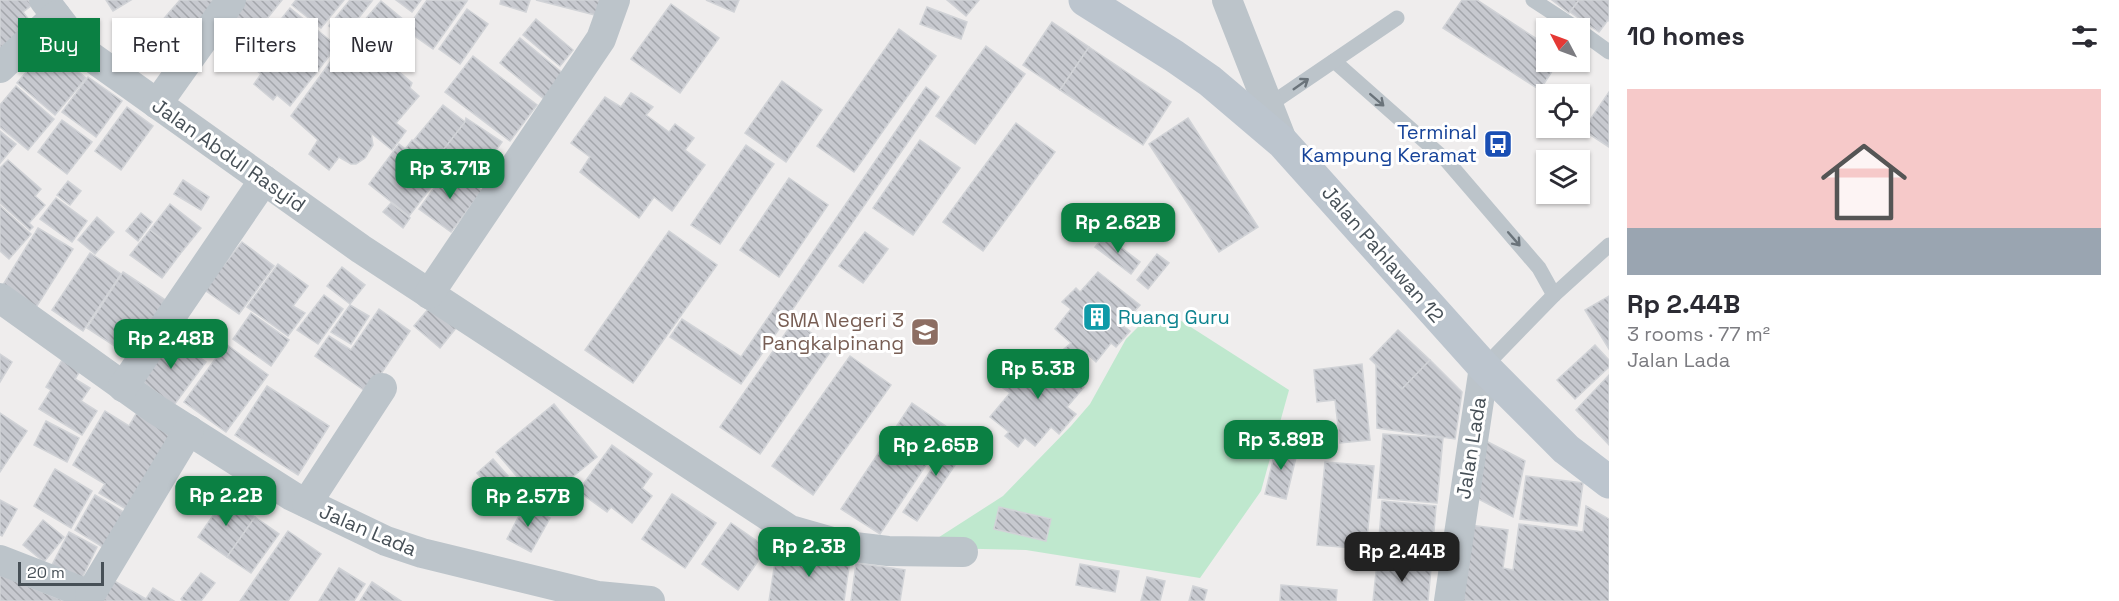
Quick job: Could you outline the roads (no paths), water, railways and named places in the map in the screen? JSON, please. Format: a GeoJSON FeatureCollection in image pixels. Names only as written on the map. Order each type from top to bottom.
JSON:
{"type":"FeatureCollection","features":[{"type":"Feature","properties":{"kind":"main road","name":"Jalan Pahlawan 12"},"geometry":{"type":"LineString","coordinates":[[1085,0],[1210,81],[1284,143],[1484,368],[1566,449],[1600,478],[1609,482]]}},
{"type":"Feature","properties":{"kind":"street"},"geometry":{"type":"LineString","coordinates":[[157,104],[231,0]]}},
{"type":"Feature","properties":{"kind":"street"},"geometry":{"type":"LineString","coordinates":[[615,0],[596,47],[429,294],[790,530],[846,546],[888,551],[963,552]]}},
{"type":"Feature","properties":{"kind":"street"},"geometry":{"type":"LineString","coordinates":[[1227,0],[1284,143]]}},
{"type":"Feature","properties":{"kind":"street"},"geometry":{"type":"LineString","coordinates":[[0,68],[50,8]]}},
{"type":"Feature","properties":{"kind":"street","name":"Jalan Abdul Rasyid"},"geometry":{"type":"LineString","coordinates":[[50,8],[83,51],[361,249],[429,294]]}},
{"type":"Feature","properties":{"kind":"street"},"geometry":{"type":"LineString","coordinates":[[123,387],[264,180]]}},
{"type":"Feature","properties":{"kind":"street","name":"Jalan Lada"},"geometry":{"type":"LineString","coordinates":[[0,298],[123,387],[291,496],[386,541],[422,553],[598,596],[650,601]]}},
{"type":"Feature","properties":{"kind":"street","name":"Jalan Lada"},"geometry":{"type":"LineString","coordinates":[[1449,601],[1484,368]]}},
{"type":"Feature","properties":{"kind":"street"},"geometry":{"type":"LineString","coordinates":[[308,503],[382,388]]}},
{"type":"Feature","properties":{"kind":"street"},"geometry":{"type":"LineString","coordinates":[[0,560],[88,598],[189,430]]}},
{"type":"Feature","properties":{"kind":"lane"},"geometry":{"type":"LineString","coordinates":[[1533,0],[1560,18]]}},
{"type":"Feature","properties":{"kind":"lane"},"geometry":{"type":"LineString","coordinates":[[1269,105],[1397,18]]}},
{"type":"Feature","properties":{"kind":"lane"},"geometry":{"type":"LineString","coordinates":[[1590,38],[1609,51]]}},
{"type":"Feature","properties":{"kind":"lane"},"geometry":{"type":"LineString","coordinates":[[1334,62],[1448,161],[1539,268],[1554,295]]}},
{"type":"Feature","properties":{"kind":"lane"},"geometry":{"type":"LineString","coordinates":[[1484,368],[1554,295],[1609,245]]}},
{"type":"Feature","properties":{"kind":"place","name":"Terminal Kampung Keramat"},"geometry":{"type":"Point","coordinates":[1498,144]}},
{"type":"Feature","properties":{"kind":"place","name":"Ruang Guru"},"geometry":{"type":"Point","coordinates":[1097,317]}},
{"type":"Feature","properties":{"kind":"place","name":"SMA Negeri 3 Pangkalpinang"},"geometry":{"type":"Point","coordinates":[925,332]}}]}
